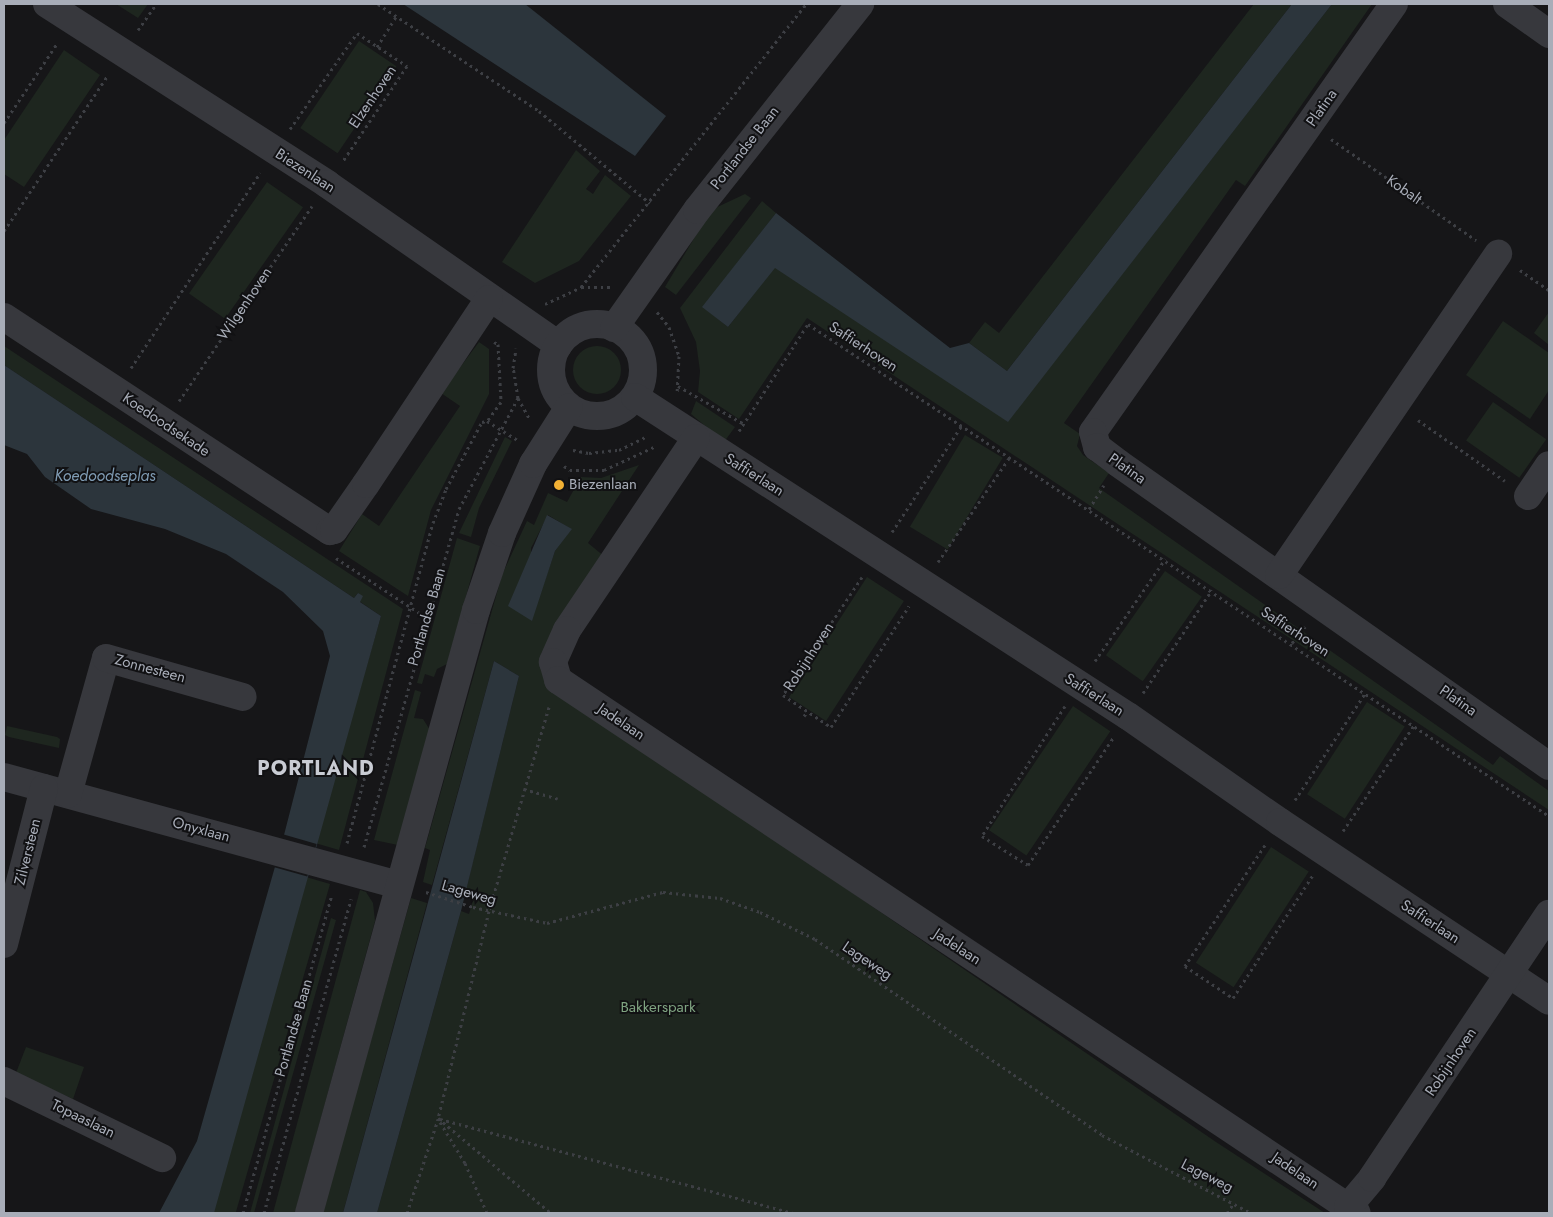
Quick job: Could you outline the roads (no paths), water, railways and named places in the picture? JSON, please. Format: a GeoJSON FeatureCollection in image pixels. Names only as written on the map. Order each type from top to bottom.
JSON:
{"type":"FeatureCollection","features":[{"type":"Feature","properties":{"kind":"street","name":"Biezenlaan"},"geometry":{"type":"LineString","coordinates":[[47,4],[327,184],[489,299],[559,345]]}},
{"type":"Feature","properties":{"kind":"street","name":"Portlandse Baan"},"geometry":{"type":"LineString","coordinates":[[614,328],[697,210],[860,4]]}},
{"type":"Feature","properties":{"kind":"street","name":"Platina"},"geometry":{"type":"LineString","coordinates":[[1394,4],[1093,432],[1096,447],[1549,766]]}},
{"type":"Feature","properties":{"kind":"street"},"geometry":{"type":"LineString","coordinates":[[1507,4],[1549,34]]}},
{"type":"Feature","properties":{"kind":"street"},"geometry":{"type":"LineString","coordinates":[[1279,575],[1498,254]]}},
{"type":"Feature","properties":{"kind":"street","name":"Koedoodsekade"},"geometry":{"type":"LineString","coordinates":[[4,317],[164,424],[330,531],[334,530],[366,484],[489,299]]}},
{"type":"Feature","properties":{"kind":"street"},"geometry":{"type":"LineString","coordinates":[[589,325],[614,328],[624,333],[639,351],[643,375],[635,396],[621,410],[604,416],[586,415],[568,407],[551,378],[554,355],[559,345],[577,329],[589,325]]}},
{"type":"Feature","properties":{"kind":"street","name":"Saffierlaan"},"geometry":{"type":"LineString","coordinates":[[635,396],[696,438],[878,553],[1128,716],[1327,854],[1549,1001]]}},
{"type":"Feature","properties":{"kind":"street"},"geometry":{"type":"LineString","coordinates":[[309,1213],[476,610],[502,533],[533,464],[568,407]]}},
{"type":"Feature","properties":{"kind":"street","name":"Jadelaan"},"geometry":{"type":"LineString","coordinates":[[696,438],[567,630],[553,662],[558,680],[1353,1210]]}},
{"type":"Feature","properties":{"kind":"street"},"geometry":{"type":"LineString","coordinates":[[1528,496],[1549,465]]}},
{"type":"Feature","properties":{"kind":"street","name":"Zonnesteen"},"geometry":{"type":"LineString","coordinates":[[56,791],[106,658],[243,697]]}},
{"type":"Feature","properties":{"kind":"street","name":"Onyxlaan"},"geometry":{"type":"LineString","coordinates":[[4,777],[399,885]]}},
{"type":"Feature","properties":{"kind":"street","name":"Zilversteen"},"geometry":{"type":"LineString","coordinates":[[4,944],[56,791]]}},
{"type":"Feature","properties":{"kind":"street","name":"Robijnhoven"},"geometry":{"type":"LineString","coordinates":[[1353,1210],[1372,1178],[1549,914]]}},
{"type":"Feature","properties":{"kind":"street","name":"Topaaslaan"},"geometry":{"type":"LineString","coordinates":[[4,1081],[162,1158]]}},
{"type":"Feature","properties":{"kind":"water"},"geometry":{"type":"Polygon","coordinates":[[[403,4],[525,4],[666,116],[635,156],[403,4]]]}},
{"type":"Feature","properties":{"kind":"water"},"geometry":{"type":"Polygon","coordinates":[[[1292,4],[1332,4],[1008,422],[775,268],[728,327],[702,307],[776,213],[950,348],[969,343],[1007,371],[1292,4]]]}},
{"type":"Feature","properties":{"kind":"water","name":"Koedoodseplas"},"geometry":{"type":"Polygon","coordinates":[[[4,365],[354,598],[358,593],[363,596],[360,602],[381,616],[214,1213],[159,1213],[197,1141],[284,835],[330,656],[323,631],[283,592],[226,554],[165,529],[91,509],[45,477],[27,454],[4,445],[4,365]]]}},
{"type":"Feature","properties":{"kind":"water"},"geometry":{"type":"Polygon","coordinates":[[[547,515],[572,529],[555,551],[532,621],[508,606],[547,515]]]}},
{"type":"Feature","properties":{"kind":"water"},"geometry":{"type":"Polygon","coordinates":[[[494,661],[519,676],[461,911],[377,1213],[343,1213],[494,661]]]}},
{"type":"Feature","properties":{"kind":"place","name":"Biezenlaan"},"geometry":{"type":"Point","coordinates":[559,485]}},
{"type":"Feature","properties":{"kind":"district","name":"PORTLAND"},"geometry":{"type":"Point","coordinates":[316,768]}},
{"type":"Feature","properties":{"kind":"park label","name":"Bakkerspark"},"geometry":{"type":"Point","coordinates":[658,1008]}}]}
